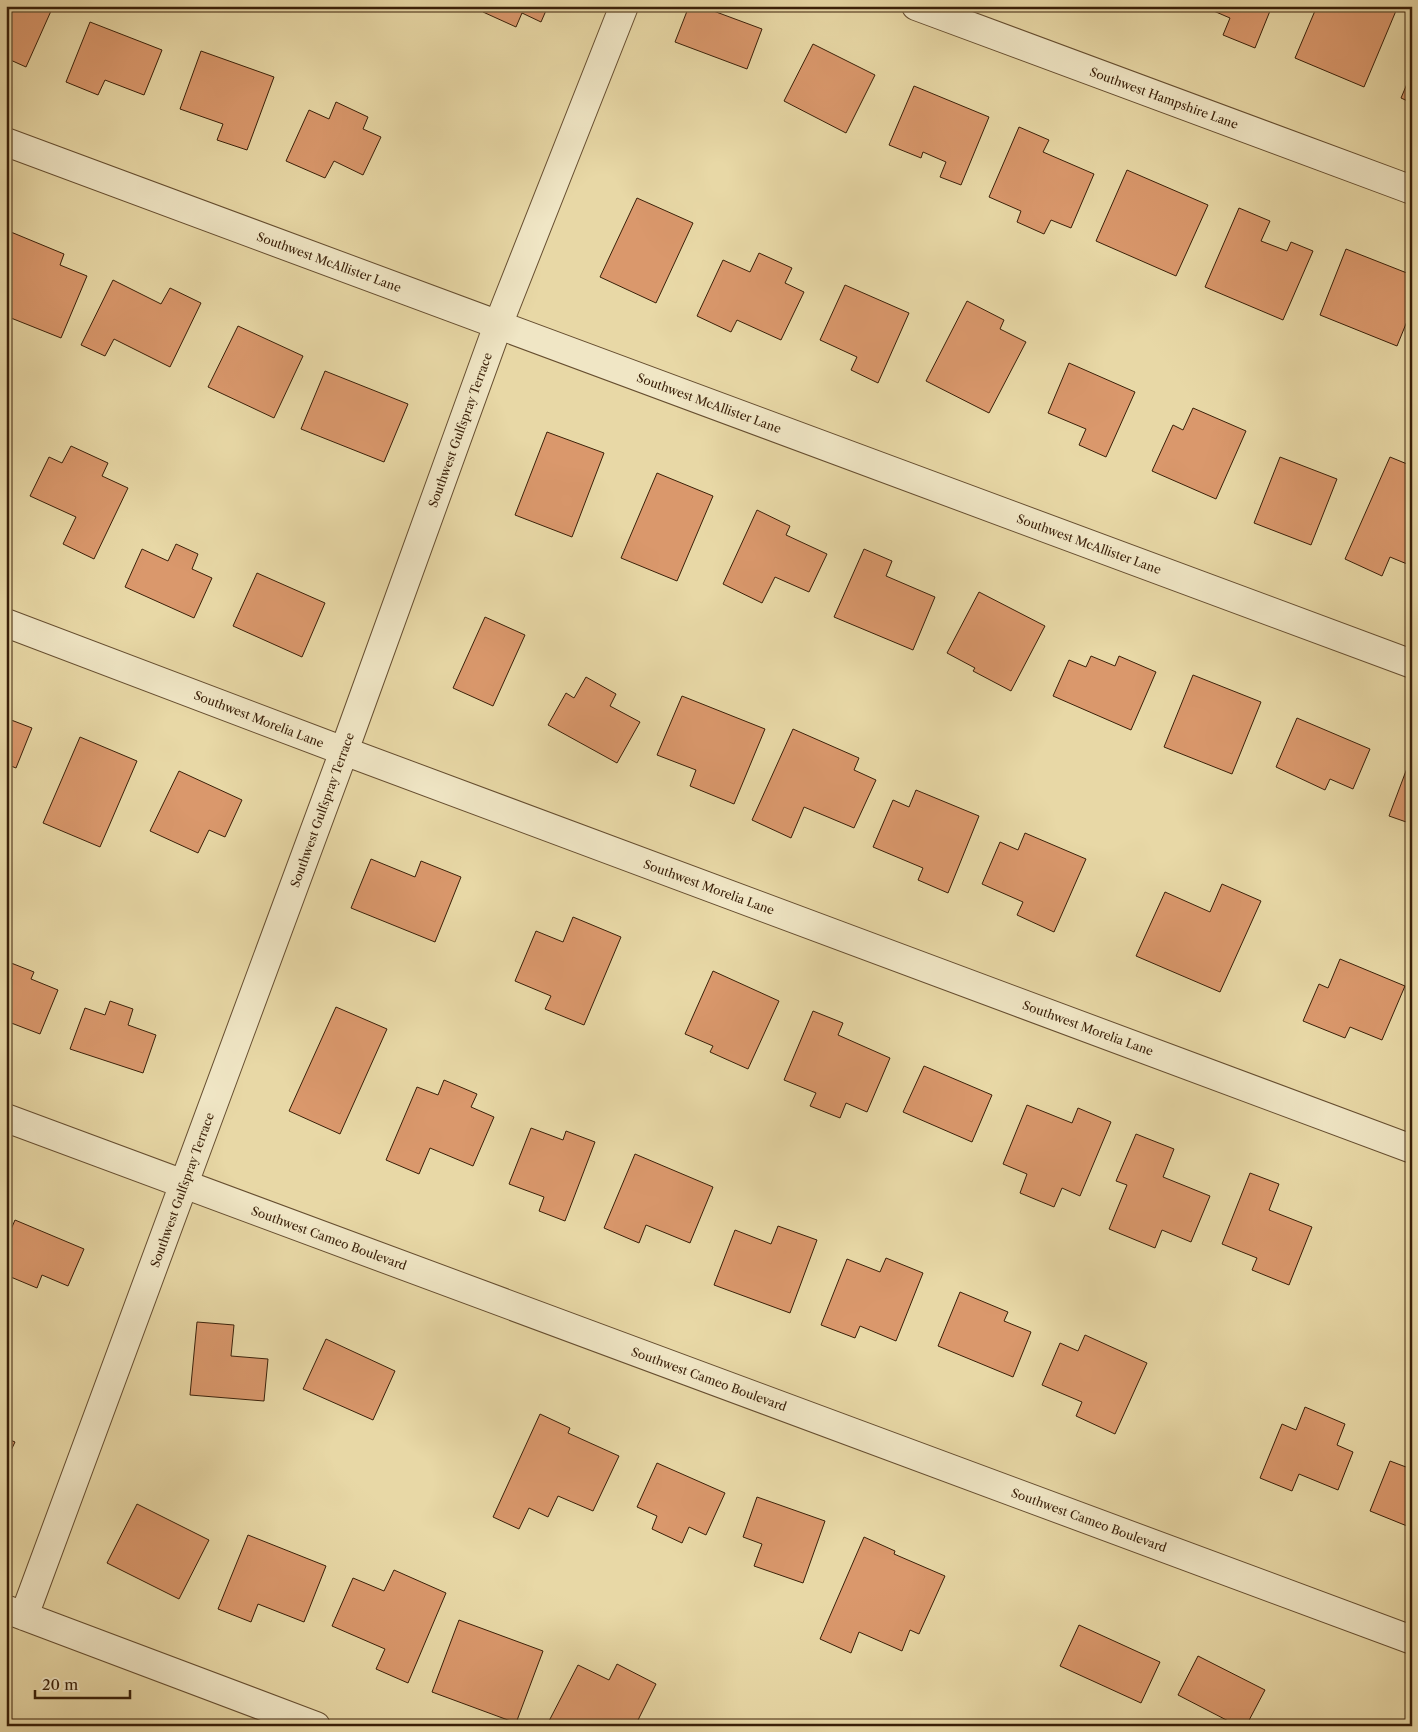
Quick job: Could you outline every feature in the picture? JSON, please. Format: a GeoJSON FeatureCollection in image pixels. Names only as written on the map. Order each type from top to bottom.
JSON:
{"type":"FeatureCollection","features":[{"type":"Feature","properties":{"kind":"street","name":"Southwest Gulfspray Terrace"},"geometry":{"type":"LineString","coordinates":[[15,1613],[184,1184],[344,751],[498,325],[624,6]]}},
{"type":"Feature","properties":{"kind":"street","name":"Southwest Hampshire Lane"},"geometry":{"type":"LineString","coordinates":[[916,6],[1412,190]]}},
{"type":"Feature","properties":{"kind":"street","name":"Southwest McAllister Lane"},"geometry":{"type":"LineString","coordinates":[[6,142],[1412,664]]}},
{"type":"Feature","properties":{"kind":"street","name":"Southwest Morelia Lane"},"geometry":{"type":"LineString","coordinates":[[6,622],[344,751],[1412,1149]]}},
{"type":"Feature","properties":{"kind":"street","name":"Southwest Cameo Boulevard"},"geometry":{"type":"LineString","coordinates":[[6,1118],[1412,1640]]}},
{"type":"Feature","properties":{"kind":"street"},"geometry":{"type":"LineString","coordinates":[[15,1613],[316,1726]]}},
{"type":"Feature","properties":{"kind":"building"},"geometry":{"type":"Polygon","coordinates":[[[6,6],[40,6],[51,11],[26,67],[6,58],[6,6]]]}},
{"type":"Feature","properties":{"kind":"building"},"geometry":{"type":"Polygon","coordinates":[[[486,6],[548,6],[541,22],[522,13],[516,27],[483,12],[486,6]]]}},
{"type":"Feature","properties":{"kind":"building"},"geometry":{"type":"Polygon","coordinates":[[[689,6],[700,6],[762,29],[747,69],[675,42],[689,6]]]}},
{"type":"Feature","properties":{"kind":"building"},"geometry":{"type":"Polygon","coordinates":[[[1202,6],[1272,6],[1255,48],[1223,35],[1230,18],[1202,6]]]}},
{"type":"Feature","properties":{"kind":"building"},"geometry":{"type":"Polygon","coordinates":[[[1317,6],[1398,6],[1364,87],[1295,58],[1317,6]]]}},
{"type":"Feature","properties":{"kind":"building"},"geometry":{"type":"Polygon","coordinates":[[[90,22],[162,50],[144,95],[105,80],[98,95],[66,82],[90,22]]]}},
{"type":"Feature","properties":{"kind":"building"},"geometry":{"type":"Polygon","coordinates":[[[813,44],[875,75],[846,133],[784,101],[813,44]]]}},
{"type":"Feature","properties":{"kind":"building"},"geometry":{"type":"Polygon","coordinates":[[[201,51],[274,77],[247,150],[217,140],[223,124],[180,109],[201,51]]]}},
{"type":"Feature","properties":{"kind":"building"},"geometry":{"type":"Polygon","coordinates":[[[1412,72],[1412,103],[1401,98],[1412,72]]]}},
{"type":"Feature","properties":{"kind":"building"},"geometry":{"type":"Polygon","coordinates":[[[914,86],[989,117],[961,185],[940,177],[946,162],[923,152],[921,158],[889,145],[914,86]]]}},
{"type":"Feature","properties":{"kind":"building"},"geometry":{"type":"Polygon","coordinates":[[[336,102],[368,117],[363,129],[381,137],[363,175],[334,161],[325,178],[286,161],[309,110],[329,119],[336,102]]]}},
{"type":"Feature","properties":{"kind":"building"},"geometry":{"type":"Polygon","coordinates":[[[1019,127],[1049,140],[1043,152],[1094,174],[1071,228],[1051,220],[1044,234],[1017,222],[1021,211],[989,197],[1019,127]]]}},
{"type":"Feature","properties":{"kind":"building"},"geometry":{"type":"Polygon","coordinates":[[[1127,170],[1208,205],[1176,276],[1096,241],[1127,170]]]}},
{"type":"Feature","properties":{"kind":"building"},"geometry":{"type":"Polygon","coordinates":[[[637,198],[693,223],[656,303],[600,277],[637,198]]]}},
{"type":"Feature","properties":{"kind":"building"},"geometry":{"type":"Polygon","coordinates":[[[1239,208],[1270,221],[1261,241],[1287,251],[1291,242],[1313,251],[1283,320],[1205,287],[1239,208]]]}},
{"type":"Feature","properties":{"kind":"building"},"geometry":{"type":"Polygon","coordinates":[[[6,230],[64,254],[60,265],[87,276],[61,338],[6,316],[6,230]]]}},
{"type":"Feature","properties":{"kind":"building"},"geometry":{"type":"Polygon","coordinates":[[[1346,249],[1412,275],[1412,309],[1397,346],[1320,315],[1346,249]]]}},
{"type":"Feature","properties":{"kind":"building"},"geometry":{"type":"Polygon","coordinates":[[[759,253],[792,268],[785,283],[804,292],[781,340],[737,320],[731,332],[697,316],[723,260],[750,272],[759,253]]]}},
{"type":"Feature","properties":{"kind":"building"},"geometry":{"type":"Polygon","coordinates":[[[113,280],[161,304],[170,288],[201,303],[170,367],[114,339],[105,356],[81,345],[113,280]]]}},
{"type":"Feature","properties":{"kind":"building"},"geometry":{"type":"Polygon","coordinates":[[[845,285],[909,313],[878,383],[851,370],[857,357],[820,340],[845,285]]]}},
{"type":"Feature","properties":{"kind":"building"},"geometry":{"type":"Polygon","coordinates":[[[967,301],[1004,320],[1000,329],[1026,342],[989,413],[926,381],[967,301]]]}},
{"type":"Feature","properties":{"kind":"building"},"geometry":{"type":"Polygon","coordinates":[[[238,326],[303,356],[274,418],[208,387],[238,326]]]}},
{"type":"Feature","properties":{"kind":"building"},"geometry":{"type":"Polygon","coordinates":[[[1069,363],[1135,392],[1106,457],[1079,445],[1086,429],[1048,413],[1069,363]]]}},
{"type":"Feature","properties":{"kind":"building"},"geometry":{"type":"Polygon","coordinates":[[[325,371],[408,404],[384,462],[301,429],[325,371]]]}},
{"type":"Feature","properties":{"kind":"building"},"geometry":{"type":"Polygon","coordinates":[[[1193,408],[1246,431],[1216,499],[1152,471],[1173,425],[1183,430],[1193,408]]]}},
{"type":"Feature","properties":{"kind":"building"},"geometry":{"type":"Polygon","coordinates":[[[547,432],[604,453],[572,537],[515,515],[547,432]]]}},
{"type":"Feature","properties":{"kind":"building"},"geometry":{"type":"Polygon","coordinates":[[[71,446],[108,463],[102,476],[128,488],[94,559],[63,544],[76,517],[30,496],[49,457],[62,463],[71,446]]]}},
{"type":"Feature","properties":{"kind":"building"},"geometry":{"type":"Polygon","coordinates":[[[1280,457],[1337,479],[1311,545],[1254,523],[1280,457]]]}},
{"type":"Feature","properties":{"kind":"building"},"geometry":{"type":"Polygon","coordinates":[[[1390,457],[1412,466],[1412,566],[1390,557],[1382,576],[1345,559],[1390,457]]]}},
{"type":"Feature","properties":{"kind":"building"},"geometry":{"type":"Polygon","coordinates":[[[657,473],[713,496],[677,581],[621,558],[657,473]]]}},
{"type":"Feature","properties":{"kind":"building"},"geometry":{"type":"Polygon","coordinates":[[[757,510],[790,526],[786,535],[827,554],[809,592],[775,577],[762,603],[723,584],[757,510]]]}},
{"type":"Feature","properties":{"kind":"building"},"geometry":{"type":"Polygon","coordinates":[[[176,544],[198,554],[192,569],[212,578],[194,618],[125,587],[142,549],[168,561],[176,544]]]}},
{"type":"Feature","properties":{"kind":"building"},"geometry":{"type":"Polygon","coordinates":[[[864,549],[892,561],[886,576],[935,597],[913,650],[834,617],[864,549]]]}},
{"type":"Feature","properties":{"kind":"building"},"geometry":{"type":"Polygon","coordinates":[[[257,573],[325,603],[302,657],[233,626],[257,573]]]}},
{"type":"Feature","properties":{"kind":"building"},"geometry":{"type":"Polygon","coordinates":[[[979,592],[1045,626],[1011,691],[973,671],[975,668],[947,653],[979,592]]]}},
{"type":"Feature","properties":{"kind":"building"},"geometry":{"type":"Polygon","coordinates":[[[485,617],[525,635],[493,706],[453,688],[485,617]]]}},
{"type":"Feature","properties":{"kind":"building"},"geometry":{"type":"Polygon","coordinates":[[[1091,656],[1115,666],[1119,656],[1156,672],[1131,730],[1053,696],[1069,660],[1086,667],[1091,656]]]}},
{"type":"Feature","properties":{"kind":"building"},"geometry":{"type":"Polygon","coordinates":[[[1193,675],[1261,702],[1232,774],[1164,747],[1193,675]]]}},
{"type":"Feature","properties":{"kind":"building"},"geometry":{"type":"Polygon","coordinates":[[[586,677],[616,694],[610,706],[640,722],[617,763],[548,725],[566,693],[574,698],[586,677]]]}},
{"type":"Feature","properties":{"kind":"building"},"geometry":{"type":"Polygon","coordinates":[[[682,696],[765,729],[734,804],[690,786],[696,770],[657,755],[682,696]]]}},
{"type":"Feature","properties":{"kind":"building"},"geometry":{"type":"Polygon","coordinates":[[[6,718],[32,728],[16,768],[6,764],[6,718]]]}},
{"type":"Feature","properties":{"kind":"building"},"geometry":{"type":"Polygon","coordinates":[[[1297,718],[1370,749],[1353,789],[1330,779],[1325,790],[1276,767],[1297,718]]]}},
{"type":"Feature","properties":{"kind":"building"},"geometry":{"type":"Polygon","coordinates":[[[793,729],[859,758],[854,770],[876,780],[854,828],[804,807],[791,838],[752,820],[793,729]]]}},
{"type":"Feature","properties":{"kind":"building"},"geometry":{"type":"Polygon","coordinates":[[[80,737],[137,761],[100,847],[43,823],[80,737]]]}},
{"type":"Feature","properties":{"kind":"building"},"geometry":{"type":"Polygon","coordinates":[[[1412,755],[1412,824],[1389,816],[1412,755]]]}},
{"type":"Feature","properties":{"kind":"building"},"geometry":{"type":"Polygon","coordinates":[[[179,771],[242,800],[225,837],[209,830],[198,853],[150,831],[179,771]]]}},
{"type":"Feature","properties":{"kind":"building"},"geometry":{"type":"Polygon","coordinates":[[[916,790],[979,816],[948,893],[918,880],[923,868],[873,847],[893,800],[909,807],[916,790]]]}},
{"type":"Feature","properties":{"kind":"building"},"geometry":{"type":"Polygon","coordinates":[[[1025,833],[1086,859],[1054,932],[1017,915],[1023,902],[982,884],[1000,842],[1018,850],[1025,833]]]}},
{"type":"Feature","properties":{"kind":"building"},"geometry":{"type":"Polygon","coordinates":[[[371,859],[415,877],[421,861],[461,877],[435,942],[351,908],[371,859]]]}},
{"type":"Feature","properties":{"kind":"building"},"geometry":{"type":"Polygon","coordinates":[[[1222,884],[1261,901],[1220,992],[1136,956],[1165,892],[1210,912],[1222,884]]]}},
{"type":"Feature","properties":{"kind":"building"},"geometry":{"type":"Polygon","coordinates":[[[573,917],[621,937],[584,1025],[545,1009],[551,996],[515,981],[536,931],[563,942],[573,917]]]}},
{"type":"Feature","properties":{"kind":"building"},"geometry":{"type":"Polygon","coordinates":[[[1340,959],[1405,986],[1382,1040],[1350,1027],[1345,1038],[1303,1021],[1319,984],[1328,988],[1340,959]]]}},
{"type":"Feature","properties":{"kind":"building"},"geometry":{"type":"Polygon","coordinates":[[[6,961],[34,972],[31,979],[58,990],[40,1034],[6,1021],[6,961]]]}},
{"type":"Feature","properties":{"kind":"building"},"geometry":{"type":"Polygon","coordinates":[[[713,971],[779,1001],[748,1069],[710,1052],[713,1046],[685,1034],[713,971]]]}},
{"type":"Feature","properties":{"kind":"building"},"geometry":{"type":"Polygon","coordinates":[[[110,1001],[133,1009],[128,1025],[156,1035],[143,1073],[70,1049],[85,1008],[105,1015],[110,1001]]]}},
{"type":"Feature","properties":{"kind":"building"},"geometry":{"type":"Polygon","coordinates":[[[336,1007],[387,1029],[340,1134],[289,1111],[336,1007]]]}},
{"type":"Feature","properties":{"kind":"building"},"geometry":{"type":"Polygon","coordinates":[[[813,1011],[843,1023],[838,1035],[890,1058],[867,1112],[846,1103],[840,1118],[810,1106],[816,1093],[784,1080],[813,1011]]]}},
{"type":"Feature","properties":{"kind":"building"},"geometry":{"type":"Polygon","coordinates":[[[924,1066],[992,1095],[972,1142],[903,1112],[924,1066]]]}},
{"type":"Feature","properties":{"kind":"building"},"geometry":{"type":"Polygon","coordinates":[[[444,1080],[477,1094],[471,1107],[494,1117],[473,1166],[430,1148],[419,1174],[386,1160],[417,1087],[438,1095],[444,1080]]]}},
{"type":"Feature","properties":{"kind":"building"},"geometry":{"type":"Polygon","coordinates":[[[1027,1105],[1072,1123],[1078,1108],[1111,1122],[1080,1196],[1062,1188],[1054,1207],[1020,1193],[1027,1174],[1003,1164],[1027,1105]]]}},
{"type":"Feature","properties":{"kind":"building"},"geometry":{"type":"Polygon","coordinates":[[[531,1128],[563,1140],[566,1131],[595,1142],[565,1221],[539,1211],[544,1197],[509,1184],[531,1128]]]}},
{"type":"Feature","properties":{"kind":"building"},"geometry":{"type":"Polygon","coordinates":[[[1136,1134],[1174,1149],[1163,1177],[1210,1196],[1191,1242],[1162,1230],[1155,1248],[1109,1229],[1127,1185],[1116,1181],[1136,1134]]]}},
{"type":"Feature","properties":{"kind":"building"},"geometry":{"type":"Polygon","coordinates":[[[635,1154],[713,1187],[690,1243],[646,1225],[639,1243],[604,1228],[635,1154]]]}},
{"type":"Feature","properties":{"kind":"building"},"geometry":{"type":"Polygon","coordinates":[[[1250,1173],[1279,1184],[1269,1210],[1312,1227],[1289,1285],[1252,1270],[1257,1258],[1222,1244],[1250,1173]]]}},
{"type":"Feature","properties":{"kind":"building"},"geometry":{"type":"Polygon","coordinates":[[[15,1220],[84,1249],[68,1286],[42,1275],[37,1288],[6,1275],[6,1241],[15,1220]]]}},
{"type":"Feature","properties":{"kind":"building"},"geometry":{"type":"Polygon","coordinates":[[[778,1226],[817,1240],[790,1313],[714,1285],[735,1230],[771,1244],[778,1226]]]}},
{"type":"Feature","properties":{"kind":"building"},"geometry":{"type":"Polygon","coordinates":[[[886,1258],[923,1273],[896,1341],[860,1326],[855,1338],[821,1325],[847,1259],[880,1272],[886,1258]]]}},
{"type":"Feature","properties":{"kind":"building"},"geometry":{"type":"Polygon","coordinates":[[[960,1292],[1008,1312],[1004,1321],[1031,1332],[1013,1377],[938,1346],[960,1292]]]}},
{"type":"Feature","properties":{"kind":"building"},"geometry":{"type":"Polygon","coordinates":[[[197,1322],[234,1325],[231,1356],[268,1359],[264,1401],[190,1395],[197,1322]]]}},
{"type":"Feature","properties":{"kind":"building"},"geometry":{"type":"Polygon","coordinates":[[[1085,1335],[1147,1363],[1115,1434],[1076,1416],[1082,1402],[1042,1385],[1060,1343],[1078,1351],[1085,1335]]]}},
{"type":"Feature","properties":{"kind":"building"},"geometry":{"type":"Polygon","coordinates":[[[326,1339],[395,1371],[373,1420],[303,1389],[326,1339]]]}},
{"type":"Feature","properties":{"kind":"building"},"geometry":{"type":"Polygon","coordinates":[[[1305,1407],[1345,1424],[1337,1445],[1353,1452],[1338,1490],[1299,1474],[1292,1491],[1260,1478],[1282,1424],[1296,1430],[1305,1407]]]}},
{"type":"Feature","properties":{"kind":"building"},"geometry":{"type":"Polygon","coordinates":[[[540,1414],[570,1428],[568,1433],[619,1456],[593,1511],[558,1496],[548,1517],[529,1508],[519,1529],[493,1517],[540,1414]]]}},
{"type":"Feature","properties":{"kind":"building"},"geometry":{"type":"Polygon","coordinates":[[[6,1438],[15,1442],[6,1461],[6,1438]]]}},
{"type":"Feature","properties":{"kind":"building"},"geometry":{"type":"Polygon","coordinates":[[[1412,1452],[1412,1528],[1370,1511],[1390,1461],[1406,1467],[1412,1452]]]}},
{"type":"Feature","properties":{"kind":"building"},"geometry":{"type":"Polygon","coordinates":[[[657,1463],[725,1493],[706,1535],[689,1527],[682,1543],[652,1529],[657,1516],[637,1507],[657,1463]]]}},
{"type":"Feature","properties":{"kind":"building"},"geometry":{"type":"Polygon","coordinates":[[[757,1497],[825,1521],[803,1583],[754,1566],[762,1544],[743,1537],[757,1497]]]}},
{"type":"Feature","properties":{"kind":"building"},"geometry":{"type":"Polygon","coordinates":[[[137,1504],[209,1540],[179,1599],[107,1563],[137,1504]]]}},
{"type":"Feature","properties":{"kind":"building"},"geometry":{"type":"Polygon","coordinates":[[[248,1535],[326,1566],[304,1622],[258,1604],[251,1622],[218,1609],[248,1535]]]}},
{"type":"Feature","properties":{"kind":"building"},"geometry":{"type":"Polygon","coordinates":[[[864,1537],[895,1551],[894,1554],[945,1576],[919,1634],[910,1630],[902,1651],[859,1632],[851,1653],[820,1639],[864,1537]]]}},
{"type":"Feature","properties":{"kind":"building"},"geometry":{"type":"Polygon","coordinates":[[[394,1570],[446,1593],[408,1683],[376,1669],[385,1649],[332,1626],[353,1578],[384,1591],[394,1570]]]}},
{"type":"Feature","properties":{"kind":"building"},"geometry":{"type":"Polygon","coordinates":[[[459,1620],[543,1651],[516,1723],[432,1692],[459,1620]]]}},
{"type":"Feature","properties":{"kind":"building"},"geometry":{"type":"Polygon","coordinates":[[[1079,1625],[1160,1662],[1141,1703],[1060,1666],[1079,1625]]]}},
{"type":"Feature","properties":{"kind":"building"},"geometry":{"type":"Polygon","coordinates":[[[1198,1656],[1265,1690],[1246,1726],[1238,1726],[1178,1695],[1198,1656]]]}},
{"type":"Feature","properties":{"kind":"building"},"geometry":{"type":"Polygon","coordinates":[[[617,1664],[656,1684],[635,1726],[558,1726],[549,1721],[578,1665],[609,1680],[617,1664]]]}}]}
